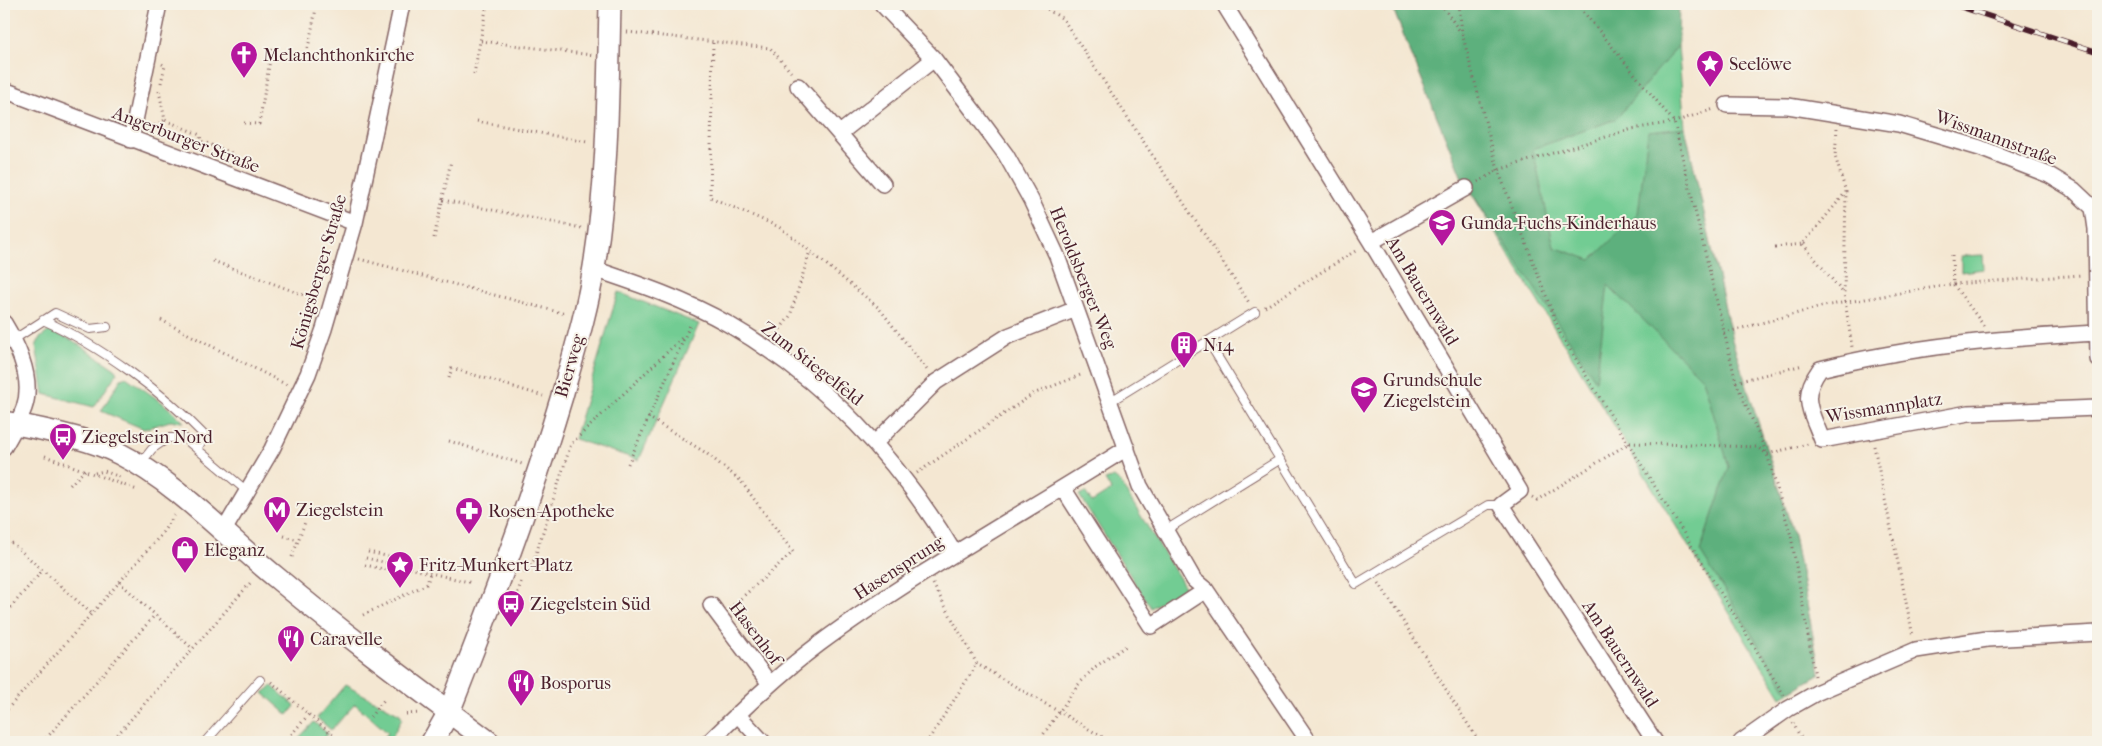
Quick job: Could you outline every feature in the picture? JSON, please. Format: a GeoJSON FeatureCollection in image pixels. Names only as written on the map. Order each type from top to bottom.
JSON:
{"type":"FeatureCollection","features":[{"type":"Feature","properties":{"kind":"main road","name":"Bierweg"},"geometry":{"type":"LineString","coordinates":[[432,742],[449,712],[539,470],[584,319],[599,232],[605,145],[610,4]]}},
{"type":"Feature","properties":{"kind":"main road"},"geometry":{"type":"LineString","coordinates":[[10,423],[117,452],[139,465],[186,500],[263,567],[369,654],[489,742]]}},
{"type":"Feature","properties":{"kind":"street"},"geometry":{"type":"LineString","coordinates":[[130,140],[159,4]]}},
{"type":"Feature","properties":{"kind":"street","name":"Königsberger Straße"},"geometry":{"type":"LineString","coordinates":[[223,532],[272,449],[298,391],[308,374],[331,306],[355,223],[402,4]]}},
{"type":"Feature","properties":{"kind":"street","name":"Heroldsberger Weg"},"geometry":{"type":"LineString","coordinates":[[882,4],[934,59],[1006,155],[1031,200],[1057,256],[1111,401],[1140,486],[1194,580],[1206,590],[1309,742]]}},
{"type":"Feature","properties":{"kind":"street","name":"Am Bauernwald"},"geometry":{"type":"LineString","coordinates":[[1224,4],[1371,242],[1520,491]]}},
{"type":"Feature","properties":{"kind":"street"},"geometry":{"type":"LineString","coordinates":[[840,133],[934,59]]}},
{"type":"Feature","properties":{"kind":"street"},"geometry":{"type":"LineString","coordinates":[[798,86],[884,184]]}},
{"type":"Feature","properties":{"kind":"street","name":"Angerburger Straße"},"geometry":{"type":"LineString","coordinates":[[4,90],[130,140],[355,223]]}},
{"type":"Feature","properties":{"kind":"street","name":"Wissmannstraße"},"geometry":{"type":"LineString","coordinates":[[1727,105],[1788,106],[1899,124],[1980,148],[2050,176],[2074,190],[2093,208],[2096,229],[2095,275],[2098,360]]}},
{"type":"Feature","properties":{"kind":"street"},"geometry":{"type":"LineString","coordinates":[[1371,242],[1466,188]]}},
{"type":"Feature","properties":{"kind":"street","name":"Zum Stiegelfeld"},"geometry":{"type":"LineString","coordinates":[[594,269],[699,309],[727,324],[765,349],[842,407],[876,442],[906,480],[955,554]]}},
{"type":"Feature","properties":{"kind":"street"},"geometry":{"type":"LineString","coordinates":[[876,442],[936,382],[1008,336],[1076,309]]}},
{"type":"Feature","properties":{"kind":"street"},"geometry":{"type":"LineString","coordinates":[[4,323],[13,340],[26,379],[24,408],[10,423],[4,447]]}},
{"type":"Feature","properties":{"kind":"street"},"geometry":{"type":"LineString","coordinates":[[1820,368],[1854,360],[1993,339],[2098,333]]}},
{"type":"Feature","properties":{"kind":"street","name":"Wissmannplatz"},"geometry":{"type":"LineString","coordinates":[[1820,368],[1810,382],[1807,398],[1822,440],[1969,413],[2098,408]]}},
{"type":"Feature","properties":{"kind":"street","name":"Hasensprung"},"geometry":{"type":"LineString","coordinates":[[708,742],[770,684],[818,645],[872,606],[1126,448]]}},
{"type":"Feature","properties":{"kind":"street"},"geometry":{"type":"LineString","coordinates":[[1063,488],[1151,626],[1206,590]]}},
{"type":"Feature","properties":{"kind":"street"},"geometry":{"type":"LineString","coordinates":[[1501,505],[1520,491]]}},
{"type":"Feature","properties":{"kind":"street","name":"Am Bauernwald"},"geometry":{"type":"LineString","coordinates":[[1501,505],[1656,742]]}},
{"type":"Feature","properties":{"kind":"street","name":"Hasenhof"},"geometry":{"type":"LineString","coordinates":[[715,612],[770,684]]}},
{"type":"Feature","properties":{"kind":"street"},"geometry":{"type":"LineString","coordinates":[[1741,742],[1788,709],[1818,692],[1916,650],[1987,639],[2098,633]]}},
{"type":"Feature","properties":{"kind":"street"},"geometry":{"type":"LineString","coordinates":[[737,714],[763,742]]}},
{"type":"Feature","properties":{"kind":"lane"},"geometry":{"type":"LineString","coordinates":[[1111,401],[1255,312]]}},
{"type":"Feature","properties":{"kind":"lane"},"geometry":{"type":"LineString","coordinates":[[13,340],[54,313],[90,329],[107,326]]}},
{"type":"Feature","properties":{"kind":"lane"},"geometry":{"type":"LineString","coordinates":[[43,320],[84,341],[184,414],[205,436],[197,449]]}},
{"type":"Feature","properties":{"kind":"lane"},"geometry":{"type":"LineString","coordinates":[[1208,341],[1356,584],[1488,505],[1501,505]]}},
{"type":"Feature","properties":{"kind":"lane"},"geometry":{"type":"LineString","coordinates":[[139,465],[152,449],[168,438],[184,438],[248,492]]}},
{"type":"Feature","properties":{"kind":"lane"},"geometry":{"type":"LineString","coordinates":[[1166,530],[1279,460]]}},
{"type":"Feature","properties":{"kind":"lane"},"geometry":{"type":"LineString","coordinates":[[205,742],[260,680]]}},
{"type":"Feature","properties":{"kind":"path"},"geometry":{"type":"LineString","coordinates":[[308,48],[317,4]]}},
{"type":"Feature","properties":{"kind":"path"},"geometry":{"type":"LineString","coordinates":[[474,74],[487,4]]}},
{"type":"Feature","properties":{"kind":"path"},"geometry":{"type":"LineString","coordinates":[[1039,4],[1064,19],[1255,312],[1371,242]]}},
{"type":"Feature","properties":{"kind":"path"},"geometry":{"type":"LineString","coordinates":[[1441,4],[1462,33]]}},
{"type":"Feature","properties":{"kind":"path"},"geometry":{"type":"LineString","coordinates":[[1459,4],[1462,33],[1498,170],[1561,334],[1784,695],[1788,709],[1803,742]]}},
{"type":"Feature","properties":{"kind":"path"},"geometry":{"type":"LineString","coordinates":[[1577,4],[1674,122],[1736,382],[1767,454],[1791,536],[1818,692]]}},
{"type":"Feature","properties":{"kind":"path"},"geometry":{"type":"LineString","coordinates":[[609,30],[770,48],[792,73],[798,86]]}},
{"type":"Feature","properties":{"kind":"path"},"geometry":{"type":"LineString","coordinates":[[481,40],[608,56]]}},
{"type":"Feature","properties":{"kind":"path"},"geometry":{"type":"LineString","coordinates":[[714,43],[710,197],[779,227],[810,251],[879,308],[936,382]]}},
{"type":"Feature","properties":{"kind":"path"},"geometry":{"type":"LineString","coordinates":[[244,123],[259,124],[272,48]]}},
{"type":"Feature","properties":{"kind":"path"},"geometry":{"type":"LineString","coordinates":[[148,57],[165,66],[158,92],[165,120],[200,134],[201,142],[230,152],[241,164]]}},
{"type":"Feature","properties":{"kind":"path"},"geometry":{"type":"LineString","coordinates":[[1466,188],[1498,170],[1632,129],[1674,122],[1727,105]]}},
{"type":"Feature","properties":{"kind":"path"},"geometry":{"type":"LineString","coordinates":[[1838,114],[1835,156],[1846,192],[1844,294],[1854,360]]}},
{"type":"Feature","properties":{"kind":"path"},"geometry":{"type":"LineString","coordinates":[[477,121],[605,145]]}},
{"type":"Feature","properties":{"kind":"path"},"geometry":{"type":"LineString","coordinates":[[434,238],[451,161]]}},
{"type":"Feature","properties":{"kind":"path"},"geometry":{"type":"LineString","coordinates":[[1776,247],[1803,244],[1846,192]]}},
{"type":"Feature","properties":{"kind":"path"},"geometry":{"type":"LineString","coordinates":[[443,200],[599,232]]}},
{"type":"Feature","properties":{"kind":"path"},"geometry":{"type":"LineString","coordinates":[[1803,244],[1844,294]]}},
{"type":"Feature","properties":{"kind":"path"},"geometry":{"type":"LineString","coordinates":[[765,349],[790,316],[810,251]]}},
{"type":"Feature","properties":{"kind":"path"},"geometry":{"type":"LineString","coordinates":[[346,255],[584,319]]}},
{"type":"Feature","properties":{"kind":"path"},"geometry":{"type":"LineString","coordinates":[[1952,255],[1953,284],[1993,339]]}},
{"type":"Feature","properties":{"kind":"path"},"geometry":{"type":"LineString","coordinates":[[213,261],[331,306]]}},
{"type":"Feature","properties":{"kind":"path"},"geometry":{"type":"LineString","coordinates":[[1724,333],[1824,306],[1953,284],[2095,275]]}},
{"type":"Feature","properties":{"kind":"path"},"geometry":{"type":"LineString","coordinates":[[628,464],[684,336],[699,309]]}},
{"type":"Feature","properties":{"kind":"path"},"geometry":{"type":"LineString","coordinates":[[161,320],[298,391]]}},
{"type":"Feature","properties":{"kind":"path"},"geometry":{"type":"LineString","coordinates":[[515,602],[524,572],[534,560],[571,444],[684,336]]}},
{"type":"Feature","properties":{"kind":"path"},"geometry":{"type":"LineString","coordinates":[[1736,382],[1812,363],[1820,368]]}},
{"type":"Feature","properties":{"kind":"path"},"geometry":{"type":"LineString","coordinates":[[449,378],[452,368],[560,401]]}},
{"type":"Feature","properties":{"kind":"path"},"geometry":{"type":"LineString","coordinates":[[906,480],[1034,394],[1098,368]]}},
{"type":"Feature","properties":{"kind":"path"},"geometry":{"type":"LineString","coordinates":[[648,417],[706,453],[740,480],[793,552],[715,612]]}},
{"type":"Feature","properties":{"kind":"path"},"geometry":{"type":"LineString","coordinates":[[1871,431],[1916,650]]}},
{"type":"Feature","properties":{"kind":"path"},"geometry":{"type":"LineString","coordinates":[[1520,491],[1537,500],[1629,443],[1757,447],[1767,454],[1822,440]]}},
{"type":"Feature","properties":{"kind":"path"},"geometry":{"type":"LineString","coordinates":[[449,441],[539,470]]}},
{"type":"Feature","properties":{"kind":"path"},"geometry":{"type":"LineString","coordinates":[[45,456],[137,490]]}},
{"type":"Feature","properties":{"kind":"path"},"geometry":{"type":"LineString","coordinates":[[70,485],[85,470]]}},
{"type":"Feature","properties":{"kind":"path"},"geometry":{"type":"LineString","coordinates":[[94,473],[104,471]]}},
{"type":"Feature","properties":{"kind":"path"},"geometry":{"type":"LineString","coordinates":[[4,713],[160,536],[186,500]]}},
{"type":"Feature","properties":{"kind":"path"},"geometry":{"type":"LineString","coordinates":[[292,557],[305,522]]}},
{"type":"Feature","properties":{"kind":"path"},"geometry":{"type":"LineString","coordinates":[[4,536],[91,614]]}},
{"type":"Feature","properties":{"kind":"path"},"geometry":{"type":"LineString","coordinates":[[284,536],[298,540]]}},
{"type":"Feature","properties":{"kind":"path"},"geometry":{"type":"LineString","coordinates":[[368,552],[409,561]]}},
{"type":"Feature","properties":{"kind":"path"},"geometry":{"type":"LineString","coordinates":[[366,558],[473,583]]}},
{"type":"Feature","properties":{"kind":"path"},"geometry":{"type":"LineString","coordinates":[[365,565],[406,574]]}},
{"type":"Feature","properties":{"kind":"path"},"geometry":{"type":"LineString","coordinates":[[111,742],[263,567]]}},
{"type":"Feature","properties":{"kind":"path"},"geometry":{"type":"LineString","coordinates":[[4,615],[42,571]]}},
{"type":"Feature","properties":{"kind":"path"},"geometry":{"type":"LineString","coordinates":[[926,572],[977,664],[1111,742]]}},
{"type":"Feature","properties":{"kind":"path"},"geometry":{"type":"LineString","coordinates":[[363,615],[427,584],[430,573]]}},
{"type":"Feature","properties":{"kind":"path"},"geometry":{"type":"LineString","coordinates":[[1373,574],[1479,742]]}},
{"type":"Feature","properties":{"kind":"path"},"geometry":{"type":"LineString","coordinates":[[118,582],[193,649]]}},
{"type":"Feature","properties":{"kind":"path"},"geometry":{"type":"LineString","coordinates":[[43,742],[155,615]]}},
{"type":"Feature","properties":{"kind":"path"},"geometry":{"type":"LineString","coordinates":[[1038,742],[1057,711],[1095,667],[1126,646]]}},
{"type":"Feature","properties":{"kind":"path"},"geometry":{"type":"LineString","coordinates":[[929,739],[977,664]]}},
{"type":"Feature","properties":{"kind":"path"},"geometry":{"type":"LineString","coordinates":[[260,680],[272,682],[341,742]]}},
{"type":"Feature","properties":{"kind":"path"},"geometry":{"type":"LineString","coordinates":[[370,717],[384,700]]}},
{"type":"Feature","properties":{"kind":"path"},"geometry":{"type":"LineString","coordinates":[[285,742],[309,714]]}},
{"type":"Feature","properties":{"kind":"green space"},"geometry":{"type":"Polygon","coordinates":[[[1391,4],[1659,4],[1678,46],[1685,127],[1732,340],[1794,535],[1820,674],[1781,697],[1462,178],[1391,4]]]}},
{"type":"Feature","properties":{"kind":"green space"},"geometry":{"type":"Polygon","coordinates":[[[1391,4],[1679,4],[1678,46],[1616,119],[1533,149],[1554,247],[1591,260],[1638,214],[1648,131],[1685,127],[1732,340],[1794,535],[1820,674],[1788,693],[1700,551],[1729,467],[1703,379],[1608,285],[1596,381],[1462,178],[1391,4]]]}},
{"type":"Feature","properties":{"kind":"green space"},"geometry":{"type":"Polygon","coordinates":[[[1983,255],[1984,269],[1961,272],[1961,256],[1983,255]]]}},
{"type":"Feature","properties":{"kind":"green space"},"geometry":{"type":"Polygon","coordinates":[[[618,292],[699,324],[639,460],[574,439],[618,292]]]}},
{"type":"Feature","properties":{"kind":"green space"},"geometry":{"type":"Polygon","coordinates":[[[49,331],[72,340],[115,369],[117,373],[94,407],[44,394],[36,346],[40,338],[49,331]]]}},
{"type":"Feature","properties":{"kind":"green space"},"geometry":{"type":"Polygon","coordinates":[[[126,377],[163,403],[184,422],[170,421],[144,429],[101,411],[121,379],[126,377]]]}},
{"type":"Feature","properties":{"kind":"green space"},"geometry":{"type":"Polygon","coordinates":[[[1114,477],[1120,482],[1185,587],[1151,608],[1079,495],[1085,492],[1092,502],[1111,490],[1105,480],[1114,477]]]}},
{"type":"Feature","properties":{"kind":"green space"},"geometry":{"type":"Polygon","coordinates":[[[345,685],[400,714],[402,719],[389,742],[380,742],[388,733],[355,704],[331,730],[317,718],[345,685]]]}},
{"type":"Feature","properties":{"kind":"green space"},"geometry":{"type":"Polygon","coordinates":[[[272,686],[295,706],[288,715],[263,693],[272,686]]]}},
{"type":"Feature","properties":{"kind":"green space"},"geometry":{"type":"Polygon","coordinates":[[[314,722],[328,734],[320,742],[295,742],[314,722]]]}},
{"type":"Feature","properties":{"kind":"railway"},"geometry":{"type":"LineString","coordinates":[[1952,4],[2098,52]]}},
{"type":"Feature","properties":{"kind":"place","name":"Melanchthonkirche"},"geometry":{"type":"Point","coordinates":[244,79]}},
{"type":"Feature","properties":{"kind":"place","name":"Seelöwe"},"geometry":{"type":"Point","coordinates":[1710,88]}},
{"type":"Feature","properties":{"kind":"place","name":"Gunda-Fuchs-Kinderhaus"},"geometry":{"type":"Point","coordinates":[1442,247]}},
{"type":"Feature","properties":{"kind":"place","name":"N14"},"geometry":{"type":"Point","coordinates":[1184,369]}},
{"type":"Feature","properties":{"kind":"place","name":"Grundschule Ziegelstein"},"geometry":{"type":"Point","coordinates":[1364,414]}},
{"type":"Feature","properties":{"kind":"place","name":"Ziegelstein Nord"},"geometry":{"type":"Point","coordinates":[63,461]}},
{"type":"Feature","properties":{"kind":"place","name":"Ziegelstein"},"geometry":{"type":"Point","coordinates":[277,534]}},
{"type":"Feature","properties":{"kind":"place","name":"Rosen-Apotheke"},"geometry":{"type":"Point","coordinates":[469,535]}},
{"type":"Feature","properties":{"kind":"place","name":"Eleganz"},"geometry":{"type":"Point","coordinates":[185,574]}},
{"type":"Feature","properties":{"kind":"place","name":"Fritz-Munkert-Platz"},"geometry":{"type":"Point","coordinates":[400,589]}},
{"type":"Feature","properties":{"kind":"place","name":"Ziegelstein Süd"},"geometry":{"type":"Point","coordinates":[511,628]}},
{"type":"Feature","properties":{"kind":"place","name":"Caravelle"},"geometry":{"type":"Point","coordinates":[291,663]}},
{"type":"Feature","properties":{"kind":"place","name":"Bosporus"},"geometry":{"type":"Point","coordinates":[521,707]}}]}
